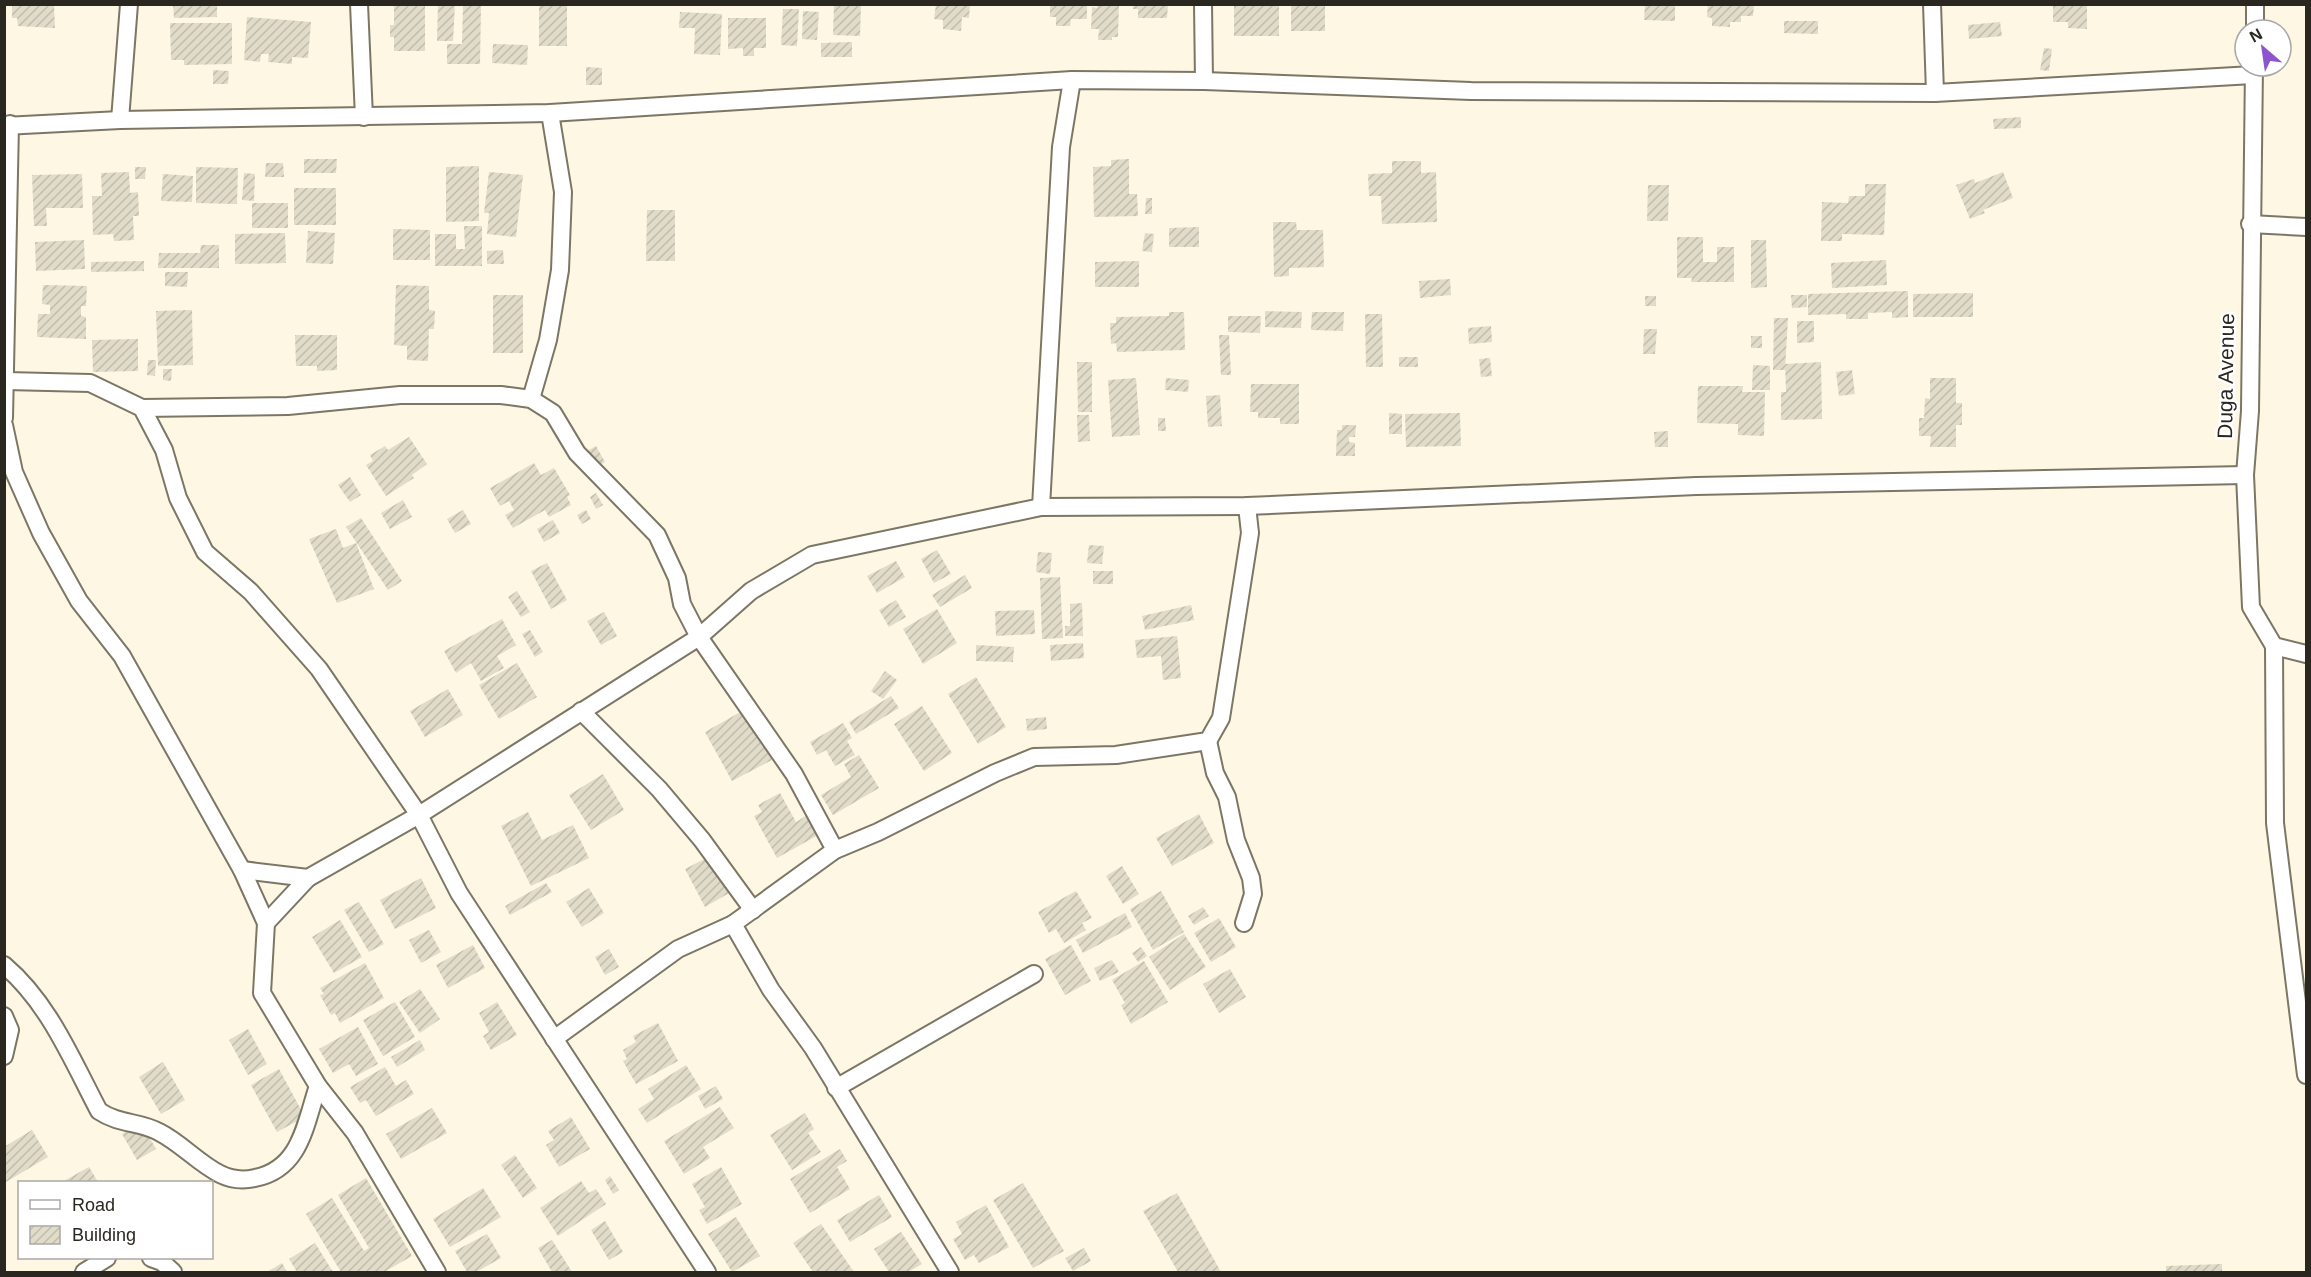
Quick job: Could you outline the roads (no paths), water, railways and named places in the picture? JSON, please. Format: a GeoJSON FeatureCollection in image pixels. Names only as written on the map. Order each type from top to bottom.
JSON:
{"type":"FeatureCollection","features":[{"type":"Feature","properties":{"kind":"street"},"geometry":{"type":"LineString","coordinates":[[120,120],[129,4]]}},
{"type":"Feature","properties":{"kind":"street"},"geometry":{"type":"LineString","coordinates":[[359,4],[364,117]]}},
{"type":"Feature","properties":{"kind":"street"},"geometry":{"type":"LineString","coordinates":[[1203,4],[1204,81]]}},
{"type":"Feature","properties":{"kind":"street"},"geometry":{"type":"LineString","coordinates":[[1932,4],[1935,93]]}},
{"type":"Feature","properties":{"kind":"street"},"geometry":{"type":"LineString","coordinates":[[4,418],[7,125],[120,120],[550,113],[1072,80],[1204,81],[1471,91],[1935,93],[2233,71]]}},
{"type":"Feature","properties":{"kind":"street","name":"Duga Avenue"},"geometry":{"type":"LineString","coordinates":[[2253,78],[2250,411],[2245,475],[2251,607],[2274,646]]}},
{"type":"Feature","properties":{"kind":"street"},"geometry":{"type":"LineString","coordinates":[[1041,507],[1061,147],[1072,80]]}},
{"type":"Feature","properties":{"kind":"street"},"geometry":{"type":"LineString","coordinates":[[531,399],[548,340],[560,270],[563,192],[550,113]]}},
{"type":"Feature","properties":{"kind":"street"},"geometry":{"type":"LineString","coordinates":[[2250,224],[2307,227]]}},
{"type":"Feature","properties":{"kind":"street"},"geometry":{"type":"LineString","coordinates":[[6,381],[90,383],[142,408],[288,406],[400,394],[501,395],[531,399],[553,413],[577,453],[657,535],[677,578],[682,604],[699,637],[794,774],[836,850]]}},
{"type":"Feature","properties":{"kind":"street"},"geometry":{"type":"LineString","coordinates":[[142,408],[164,450],[178,498],[205,552],[251,592],[318,669],[419,815],[459,893],[707,1272]]}},
{"type":"Feature","properties":{"kind":"street"},"geometry":{"type":"LineString","coordinates":[[4,425],[14,472],[41,533],[79,601],[122,656],[242,870],[266,923],[262,993],[318,1086],[355,1133],[437,1272]]}},
{"type":"Feature","properties":{"kind":"street"},"geometry":{"type":"LineString","coordinates":[[266,923],[308,878],[419,815],[699,637],[752,591],[812,555],[1041,507],[1247,506],[1696,486],[2245,475]]}},
{"type":"Feature","properties":{"kind":"street"},"geometry":{"type":"LineString","coordinates":[[1244,923],[1253,894],[1251,878],[1236,840],[1227,796],[1215,773],[1208,741],[1221,718],[1231,662],[1250,533],[1247,506]]}},
{"type":"Feature","properties":{"kind":"street"},"geometry":{"type":"LineString","coordinates":[[2307,654],[2274,646],[2275,823],[2300,968],[2307,1075]]}},
{"type":"Feature","properties":{"kind":"street"},"geometry":{"type":"LineString","coordinates":[[581,711],[659,789],[702,840],[753,909]]}},
{"type":"Feature","properties":{"kind":"street"},"geometry":{"type":"LineString","coordinates":[[554,1039],[678,949],[733,924],[836,850],[878,832],[995,773],[1034,757],[1116,755],[1208,741]]}},
{"type":"Feature","properties":{"kind":"street"},"geometry":{"type":"LineString","coordinates":[[242,870],[308,878]]}},
{"type":"Feature","properties":{"kind":"street"},"geometry":{"type":"LineString","coordinates":[[733,924],[771,990],[813,1048],[950,1272]]}},
{"type":"Feature","properties":{"kind":"street"},"geometry":{"type":"LineString","coordinates":[[4,965],[23,981],[51,1020],[99,1110],[112,1120],[158,1131],[219,1174],[240,1181],[268,1176],[287,1164],[297,1149],[318,1086]]}},
{"type":"Feature","properties":{"kind":"street"},"geometry":{"type":"LineString","coordinates":[[836,1088],[1034,974]]}},
{"type":"Feature","properties":{"kind":"street"},"geometry":{"type":"LineString","coordinates":[[4,1016],[10,1030],[4,1056]]}},
{"type":"Feature","properties":{"kind":"street"},"geometry":{"type":"LineString","coordinates":[[84,1272],[104,1259]]}},
{"type":"Feature","properties":{"kind":"street"},"geometry":{"type":"LineString","coordinates":[[155,1259],[173,1272]]}}]}
